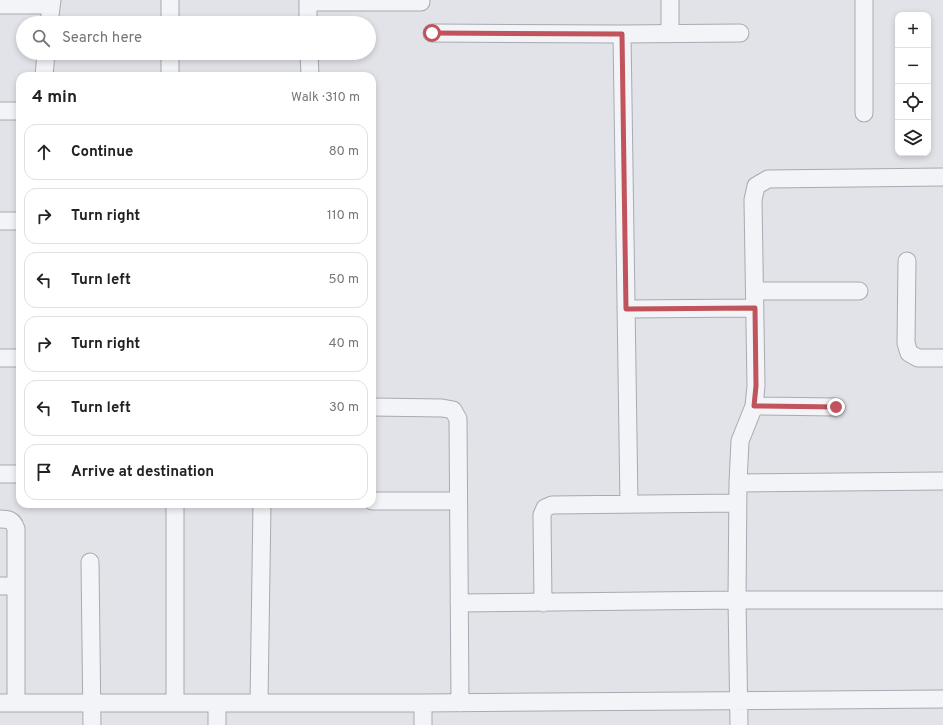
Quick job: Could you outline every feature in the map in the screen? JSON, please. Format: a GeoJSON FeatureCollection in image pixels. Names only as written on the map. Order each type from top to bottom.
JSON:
{"type":"FeatureCollection","features":[{"type":"Feature","properties":{"kind":"street"},"geometry":{"type":"LineString","coordinates":[[170,0],[170,16]]}},
{"type":"Feature","properties":{"kind":"street"},"geometry":{"type":"LineString","coordinates":[[670,0],[670,34]]}},
{"type":"Feature","properties":{"kind":"street"},"geometry":{"type":"LineString","coordinates":[[864,0],[864,113]]}},
{"type":"Feature","properties":{"kind":"street"},"geometry":{"type":"LineString","coordinates":[[308,16],[308,1],[421,2]]}},
{"type":"Feature","properties":{"kind":"street"},"geometry":{"type":"LineString","coordinates":[[0,5],[52,2],[50,16]]}},
{"type":"Feature","properties":{"kind":"street"},"geometry":{"type":"LineString","coordinates":[[432,33],[740,33]]}},
{"type":"Feature","properties":{"kind":"street"},"geometry":{"type":"LineString","coordinates":[[622,34],[629,504]]}},
{"type":"Feature","properties":{"kind":"street"},"geometry":{"type":"LineString","coordinates":[[44,72],[45,60]]}},
{"type":"Feature","properties":{"kind":"street"},"geometry":{"type":"LineString","coordinates":[[170,60],[170,72]]}},
{"type":"Feature","properties":{"kind":"street"},"geometry":{"type":"LineString","coordinates":[[309,60],[310,72]]}},
{"type":"Feature","properties":{"kind":"street"},"geometry":{"type":"LineString","coordinates":[[0,111],[16,111]]}},
{"type":"Feature","properties":{"kind":"street"},"geometry":{"type":"LineString","coordinates":[[739,725],[737,504],[740,441],[754,406],[756,386],[753,200],[756,186],[768,179],[943,177]]}},
{"type":"Feature","properties":{"kind":"street"},"geometry":{"type":"LineString","coordinates":[[907,260],[906,343],[909,353],[918,358],[943,358]]}},
{"type":"Feature","properties":{"kind":"street"},"geometry":{"type":"LineString","coordinates":[[755,292],[859,291]]}},
{"type":"Feature","properties":{"kind":"street"},"geometry":{"type":"LineString","coordinates":[[626,309],[755,308]]}},
{"type":"Feature","properties":{"kind":"street"},"geometry":{"type":"LineString","coordinates":[[0,358],[16,358]]}},
{"type":"Feature","properties":{"kind":"street"},"geometry":{"type":"LineString","coordinates":[[754,406],[836,407]]}},
{"type":"Feature","properties":{"kind":"street"},"geometry":{"type":"LineString","coordinates":[[376,407],[442,408],[453,410],[458,419],[460,703]]}},
{"type":"Feature","properties":{"kind":"street"},"geometry":{"type":"LineString","coordinates":[[0,474],[16,474]]}},
{"type":"Feature","properties":{"kind":"street"},"geometry":{"type":"LineString","coordinates":[[738,483],[943,481]]}},
{"type":"Feature","properties":{"kind":"street"},"geometry":{"type":"LineString","coordinates":[[376,501],[458,500]]}},
{"type":"Feature","properties":{"kind":"street"},"geometry":{"type":"LineString","coordinates":[[543,602],[542,514],[545,508],[552,505],[737,504]]}},
{"type":"Feature","properties":{"kind":"street"},"geometry":{"type":"LineString","coordinates":[[175,508],[175,702]]}},
{"type":"Feature","properties":{"kind":"street"},"geometry":{"type":"LineString","coordinates":[[259,703],[262,508]]}},
{"type":"Feature","properties":{"kind":"street"},"geometry":{"type":"LineString","coordinates":[[0,519],[8,519],[14,523],[16,529],[8,586],[8,703],[460,703],[943,699]]}},
{"type":"Feature","properties":{"kind":"street"},"geometry":{"type":"LineString","coordinates":[[90,562],[92,725]]}},
{"type":"Feature","properties":{"kind":"street"},"geometry":{"type":"LineString","coordinates":[[459,603],[737,600],[943,600]]}},
{"type":"Feature","properties":{"kind":"street"},"geometry":{"type":"LineString","coordinates":[[217,703],[217,725]]}},
{"type":"Feature","properties":{"kind":"street"},"geometry":{"type":"LineString","coordinates":[[423,703],[423,725]]}},
{"type":"Feature","properties":{"kind":"route"},"geometry":{"type":"LineString","coordinates":[[432,33],[622,34],[626,309],[755,308],[756,386],[754,406],[836,407]]}}]}
